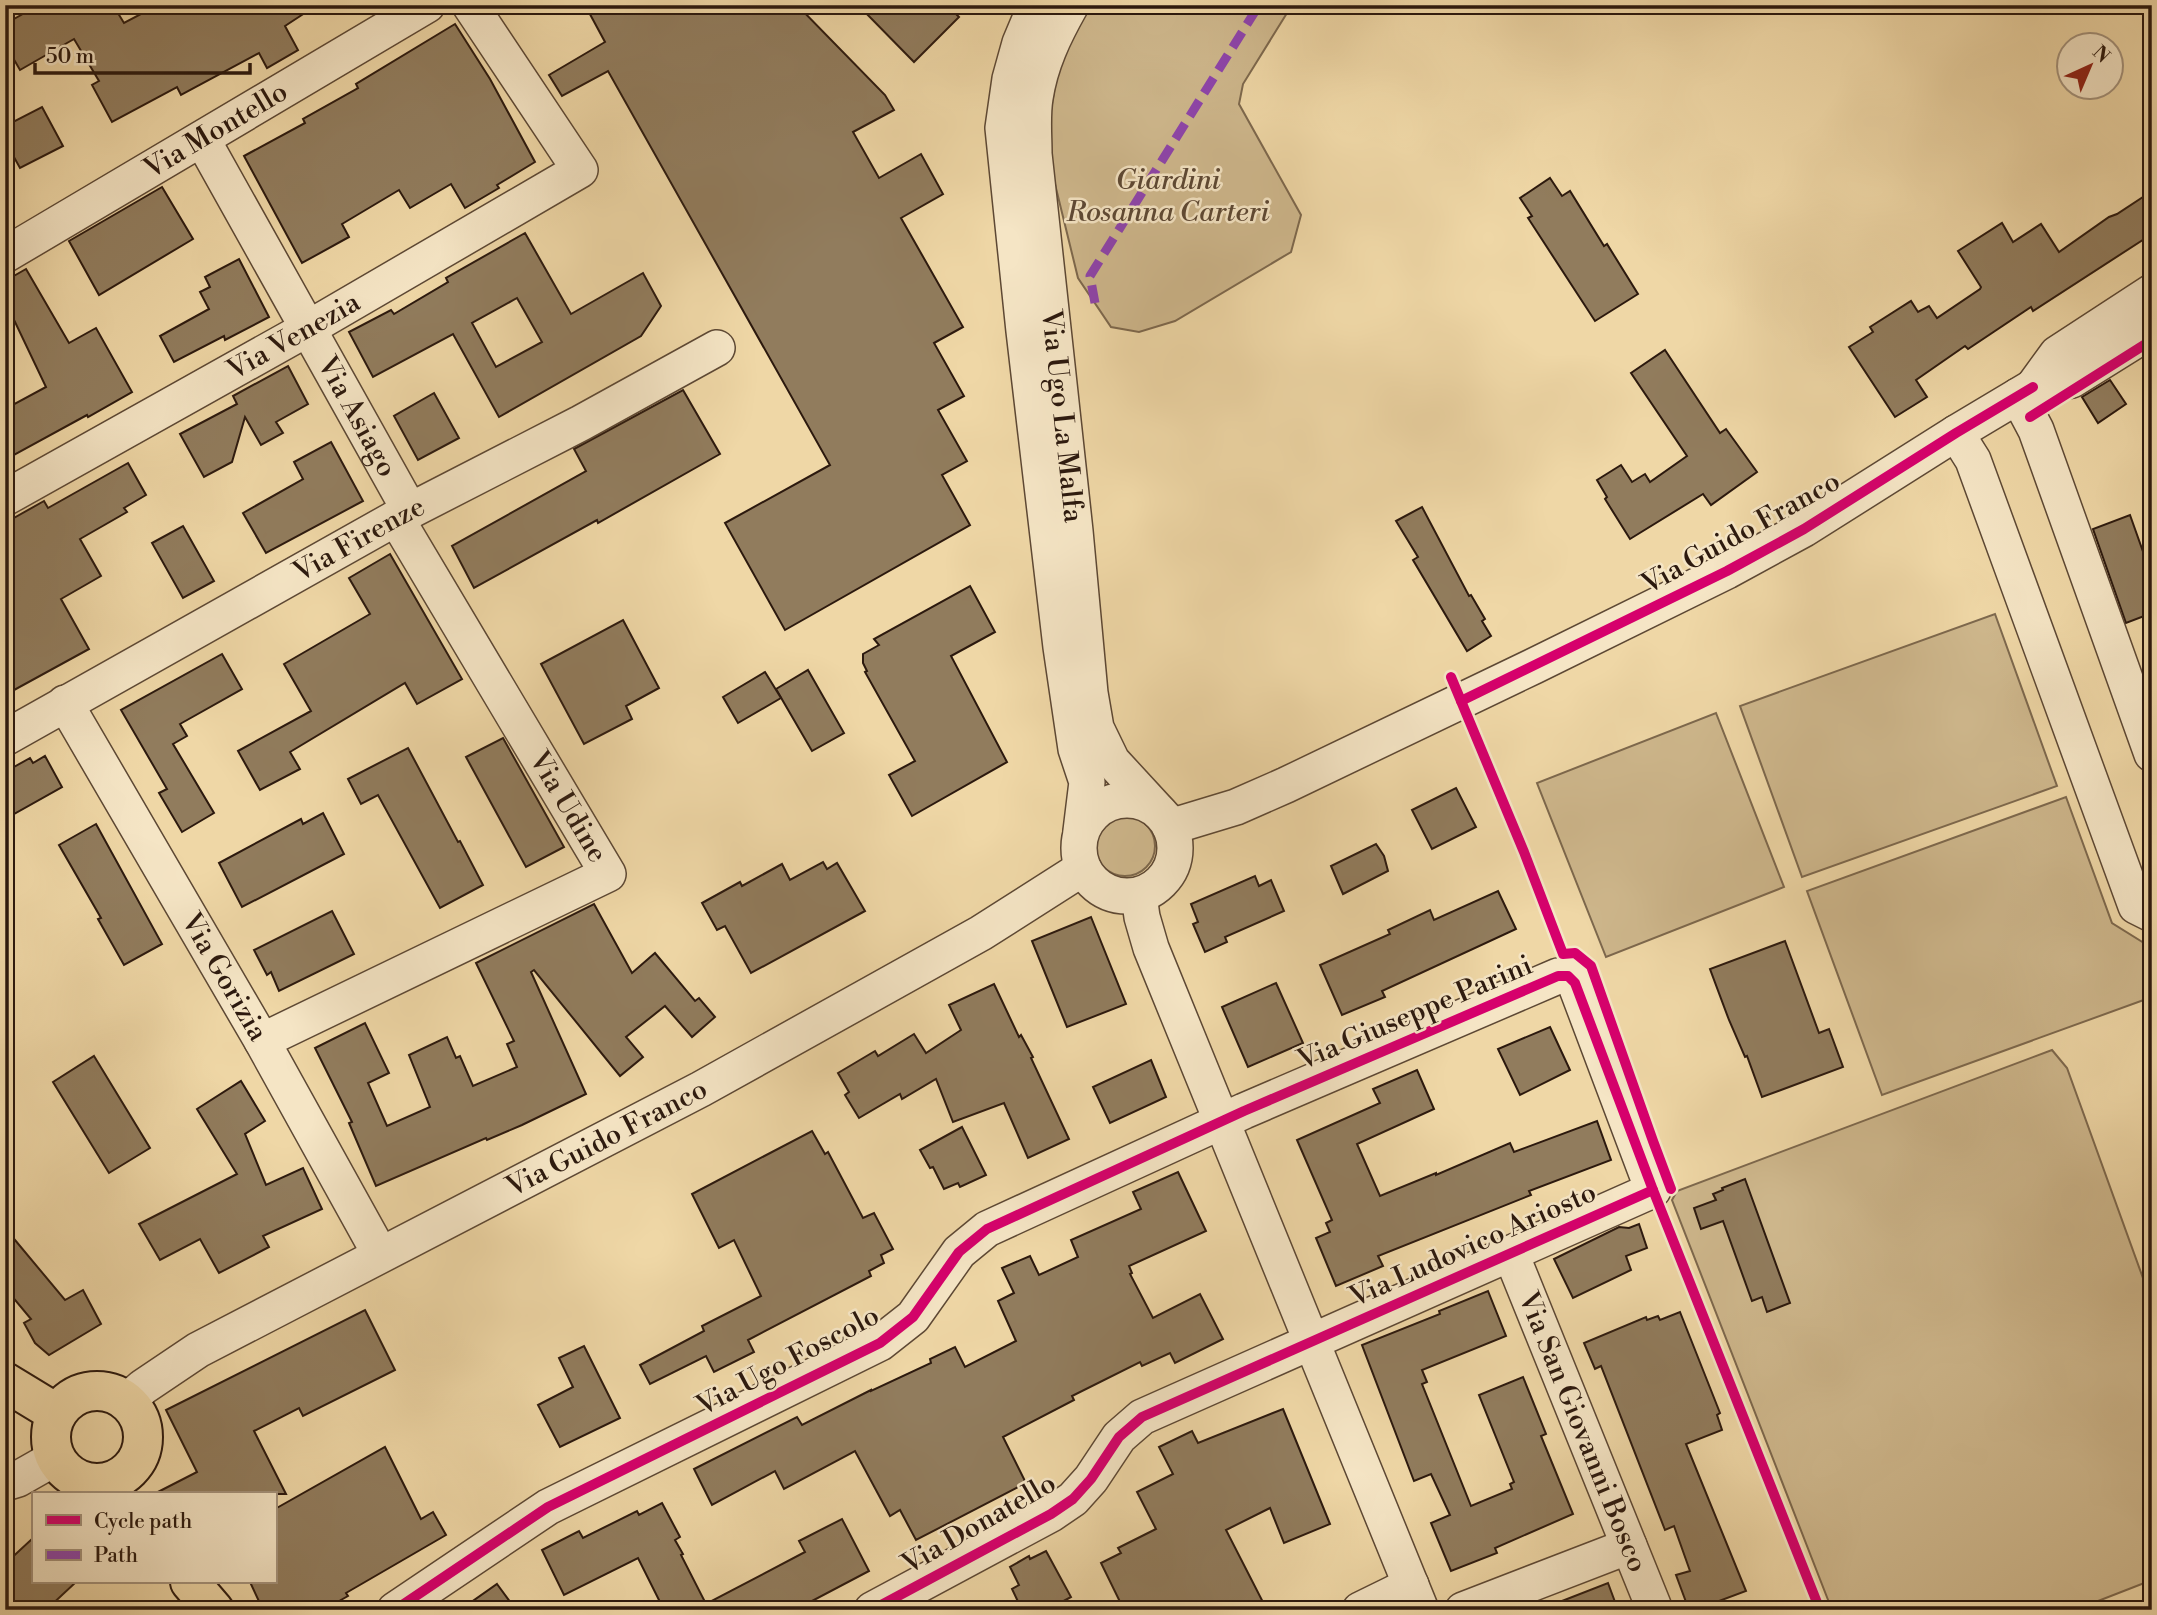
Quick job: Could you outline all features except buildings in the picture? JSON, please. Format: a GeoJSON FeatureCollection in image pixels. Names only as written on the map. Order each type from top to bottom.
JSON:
{"type":"FeatureCollection","features":[{"type":"Feature","properties":{"kind":"main road"},"geometry":{"type":"LineString","coordinates":[[5,1382],[56,1413]]}},
{"type":"Feature","properties":{"kind":"main road"},"geometry":{"type":"LineString","coordinates":[[89,1391],[115,1394],[127,1401],[140,1421],[143,1444],[119,1487],[75,1478],[55,1458],[50,1440],[56,1413],[76,1395],[89,1391]]}},
{"type":"Feature","properties":{"kind":"main road"},"geometry":{"type":"LineString","coordinates":[[192,1584],[214,1610]]}},
{"type":"Feature","properties":{"kind":"street","name":"Via Montello"},"geometry":{"type":"LineString","coordinates":[[5,255],[427,5]]}},
{"type":"Feature","properties":{"kind":"street","name":"Via Venezia"},"geometry":{"type":"LineString","coordinates":[[5,498],[307,329],[580,170],[470,5]]}},
{"type":"Feature","properties":{"kind":"street","name":"Via Ugo La Malfa"},"geometry":{"type":"LineString","coordinates":[[1036,5],[1013,67],[1003,128],[1090,692],[1096,728],[1112,761],[1165,820]]}},
{"type":"Feature","properties":{"kind":"street","name":"Via Ugo La Malfa"},"geometry":{"type":"LineString","coordinates":[[1071,5],[1051,41],[1041,68],[1035,100],[1034,154],[1043,377],[1061,647],[1076,749],[1087,782],[1082,831]]}},
{"type":"Feature","properties":{"kind":"street","name":"Via Asiago"},"geometry":{"type":"LineString","coordinates":[[202,139],[307,329],[403,514]]}},
{"type":"Feature","properties":{"kind":"street","name":"Via Guido Franco"},"geometry":{"type":"LineString","coordinates":[[1165,820],[1236,807],[1286,785],[1727,571],[1804,529],[2025,391],[2057,354],[2152,292]]}},
{"type":"Feature","properties":{"kind":"street","name":"Via Guido Franco"},"geometry":{"type":"LineString","coordinates":[[2025,391],[2072,380],[2152,330]]}},
{"type":"Feature","properties":{"kind":"street","name":"Via Firenze"},"geometry":{"type":"LineString","coordinates":[[5,738],[403,514],[581,423],[717,348]]}},
{"type":"Feature","properties":{"kind":"street"},"geometry":{"type":"LineString","coordinates":[[2025,391],[2152,754]]}},
{"type":"Feature","properties":{"kind":"street"},"geometry":{"type":"LineString","coordinates":[[1956,433],[1973,460],[2136,906],[2152,914]]}},
{"type":"Feature","properties":{"kind":"street","name":"Via Udine"},"geometry":{"type":"LineString","coordinates":[[262,1041],[608,874],[403,514]]}},
{"type":"Feature","properties":{"kind":"street","name":"Via Gorizia"},"geometry":{"type":"LineString","coordinates":[[65,703],[262,1041],[380,1254]]}},
{"type":"Feature","properties":{"kind":"street"},"geometry":{"type":"LineString","coordinates":[[1131,799],[1146,804],[1165,820],[1175,841],[1175,855],[1171,869],[1152,889],[1139,895],[1122,896],[1106,891],[1093,882],[1083,868],[1079,856],[1082,831],[1089,817],[1101,807],[1115,801],[1131,799]]}},
{"type":"Feature","properties":{"kind":"street","name":"Via Guido Franco"},"geometry":{"type":"LineString","coordinates":[[127,1401],[198,1350],[701,1089],[981,933],[1083,868]]}},
{"type":"Feature","properties":{"kind":"street"},"geometry":{"type":"LineString","coordinates":[[1139,895],[1151,948],[1416,1598],[1360,1610]]}},
{"type":"Feature","properties":{"kind":"street","name":"Via Giuseppe Parini"},"geometry":{"type":"LineString","coordinates":[[1222,1121],[1558,976],[1568,976],[1575,983],[1653,1191]]}},
{"type":"Feature","properties":{"kind":"street","name":"Via Ugo Foscolo"},"geometry":{"type":"LineString","coordinates":[[395,1610],[548,1507],[880,1343],[913,1317],[959,1252],[987,1229],[1222,1121]]}},
{"type":"Feature","properties":{"kind":"street","name":"Via Ludovico Ariosto"},"geometry":{"type":"LineString","coordinates":[[1311,1342],[1653,1191]]}},
{"type":"Feature","properties":{"kind":"street","name":"Via San Giovanni Bosco"},"geometry":{"type":"LineString","coordinates":[[1511,1254],[1656,1610]]}},
{"type":"Feature","properties":{"kind":"street","name":"Via Donatello"},"geometry":{"type":"LineString","coordinates":[[875,1609],[1051,1514],[1073,1499],[1091,1479],[1119,1437],[1142,1417],[1311,1342]]}},
{"type":"Feature","properties":{"kind":"street"},"geometry":{"type":"LineString","coordinates":[[5,1483],[18,1479],[55,1458]]}},
{"type":"Feature","properties":{"kind":"street"},"geometry":{"type":"LineString","coordinates":[[1462,1610],[1629,1546]]}},
{"type":"Feature","properties":{"kind":"green space","name":"Giardini Rosanna Carteri"},"geometry":{"type":"Polygon","coordinates":[[[1081,5],[1292,5],[1243,84],[1239,104],[1301,215],[1291,252],[1175,321],[1139,332],[1111,327],[1078,278],[1054,180],[1047,133],[1064,33],[1081,5]]]}},
{"type":"Feature","properties":{"kind":"green space"},"geometry":{"type":"Polygon","coordinates":[[[1995,614],[2057,786],[1802,877],[1740,706],[1995,614]]]}},
{"type":"Feature","properties":{"kind":"green space"},"geometry":{"type":"Polygon","coordinates":[[[1716,713],[1784,887],[1606,957],[1537,783],[1716,713]]]}},
{"type":"Feature","properties":{"kind":"green space"},"geometry":{"type":"Polygon","coordinates":[[[2066,797],[2112,923],[2152,948],[2152,997],[1882,1095],[1807,891],[2066,797]]]}},
{"type":"Feature","properties":{"kind":"green space"},"geometry":{"type":"Polygon","coordinates":[[[1119,816],[1131,816],[1150,829],[1155,846],[1153,858],[1142,871],[1131,876],[1119,876],[1100,863],[1095,852],[1095,840],[1108,821],[1119,816]]]}},
{"type":"Feature","properties":{"kind":"green space"},"geometry":{"type":"Polygon","coordinates":[[[2052,1050],[2067,1068],[2152,1303],[2152,1580],[2075,1610],[1832,1610],[1672,1200],[1677,1191],[2052,1050]]]}},
{"type":"Feature","properties":{"kind":"marked path"},"geometry":{"type":"LineString","coordinates":[[1095,303],[1090,276],[1259,5]]}},
{"type":"Feature","properties":{"kind":"cycle path"},"geometry":{"type":"LineString","coordinates":[[2030,417],[2152,340]]}},
{"type":"Feature","properties":{"kind":"cycle path"},"geometry":{"type":"LineString","coordinates":[[1461,701],[1727,571],[1804,529],[2033,387]]}},
{"type":"Feature","properties":{"kind":"cycle path"},"geometry":{"type":"LineString","coordinates":[[1451,677],[1563,954],[1575,953],[1591,966],[1671,1189]]}},
{"type":"Feature","properties":{"kind":"cycle path"},"geometry":{"type":"LineString","coordinates":[[395,1610],[548,1507],[880,1343],[913,1317],[959,1252],[987,1229],[1244,1111],[1558,976],[1568,976],[1575,983],[1653,1190],[1820,1610]]}},
{"type":"Feature","properties":{"kind":"cycle path"},"geometry":{"type":"LineString","coordinates":[[872,1610],[1051,1514],[1073,1499],[1091,1479],[1119,1437],[1142,1417],[1653,1190]]}}]}
